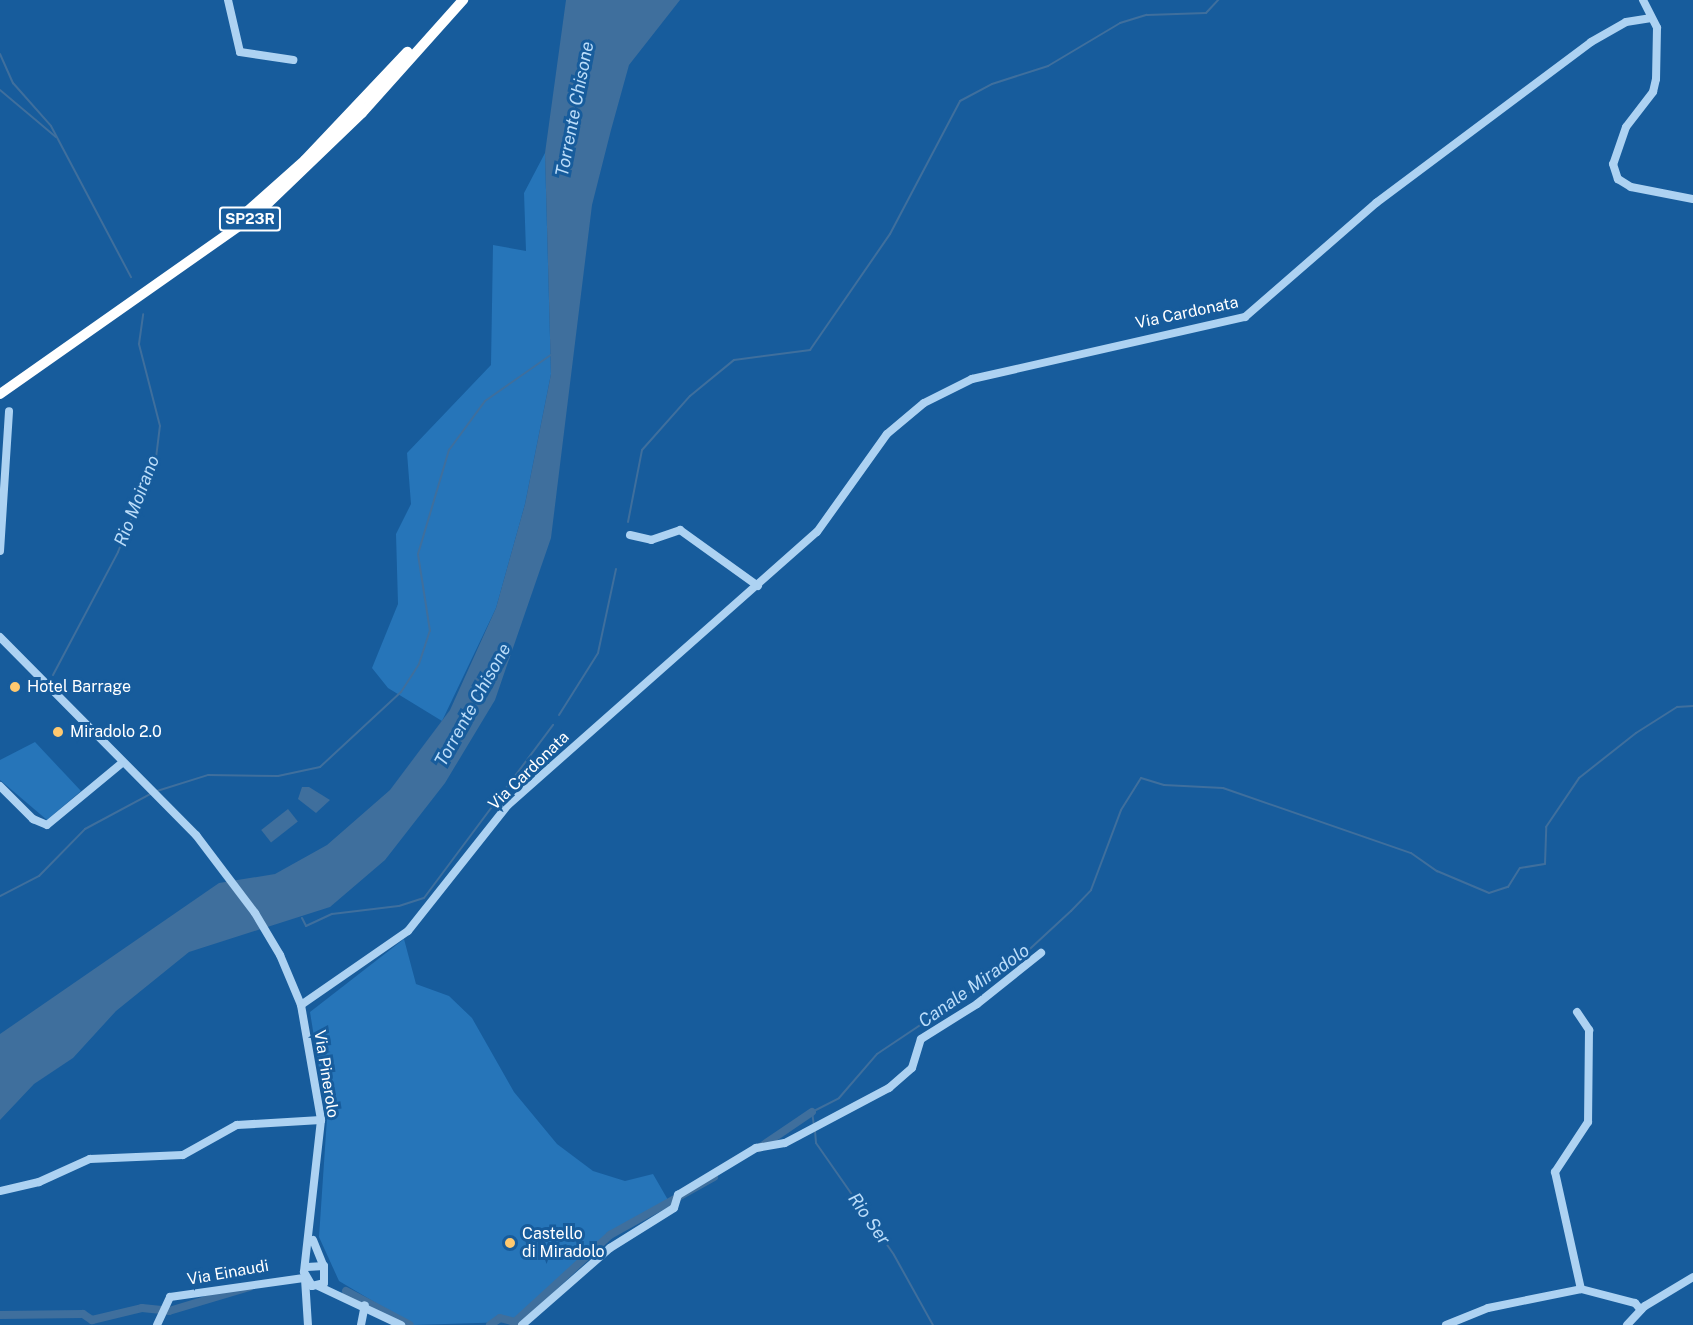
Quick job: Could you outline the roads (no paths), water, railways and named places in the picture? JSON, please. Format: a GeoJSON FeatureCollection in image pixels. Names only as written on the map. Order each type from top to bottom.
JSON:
{"type":"FeatureCollection","features":[{"type":"Feature","properties":{"kind":"highway","name":"SP23R"},"geometry":{"type":"LineString","coordinates":[[0,386],[249,211],[355,110],[453,0]]}},
{"type":"Feature","properties":{"kind":"highway","name":"SP23R"},"geometry":{"type":"LineString","coordinates":[[0,394],[258,213],[362,113],[463,0]]}},
{"type":"Feature","properties":{"kind":"street"},"geometry":{"type":"LineString","coordinates":[[228,0],[240,52],[293,60]]}},
{"type":"Feature","properties":{"kind":"street"},"geometry":{"type":"LineString","coordinates":[[1643,0],[1659,45],[1653,92],[1626,127],[1613,164],[1618,179],[1631,187],[1693,198]]}},
{"type":"Feature","properties":{"kind":"street","name":"Via Cardonata"},"geometry":{"type":"LineString","coordinates":[[301,1005],[408,931],[508,805],[818,532],[887,434],[950,386],[1245,316],[1376,202],[1591,42],[1626,22],[1650,18]]}},
{"type":"Feature","properties":{"kind":"street"},"geometry":{"type":"LineString","coordinates":[[0,551],[9,411]]}},
{"type":"Feature","properties":{"kind":"street"},"geometry":{"type":"LineString","coordinates":[[630,535],[651,540],[680,530],[758,586]]}},
{"type":"Feature","properties":{"kind":"street","name":"Via Pinerolo"},"geometry":{"type":"LineString","coordinates":[[0,637],[165,805],[227,872],[280,955],[301,1005],[321,1120],[312,1237],[305,1278],[308,1325]]}},
{"type":"Feature","properties":{"kind":"street"},"geometry":{"type":"LineString","coordinates":[[0,786],[33,819],[47,825],[122,763]]}},
{"type":"Feature","properties":{"kind":"street"},"geometry":{"type":"LineString","coordinates":[[522,1325],[601,1254],[674,1208],[678,1195],[756,1148],[785,1143],[889,1088],[912,1068],[921,1039],[977,1004],[1041,953]]}},
{"type":"Feature","properties":{"kind":"street"},"geometry":{"type":"LineString","coordinates":[[1577,1012],[1589,1030],[1588,1122],[1555,1172],[1581,1289]]}},
{"type":"Feature","properties":{"kind":"street"},"geometry":{"type":"LineString","coordinates":[[0,1191],[39,1182],[90,1159],[183,1155],[237,1125],[321,1120]]}},
{"type":"Feature","properties":{"kind":"street","name":"Via Pinerolo"},"geometry":{"type":"LineString","coordinates":[[312,1237],[327,1277]]}},
{"type":"Feature","properties":{"kind":"street"},"geometry":{"type":"LineString","coordinates":[[307,1267],[324,1266]]}},
{"type":"Feature","properties":{"kind":"street"},"geometry":{"type":"LineString","coordinates":[[307,1304],[316,1286],[327,1277],[341,1294]]}},
{"type":"Feature","properties":{"kind":"street"},"geometry":{"type":"LineString","coordinates":[[1627,1325],[1641,1310],[1693,1277]]}},
{"type":"Feature","properties":{"kind":"street"},"geometry":{"type":"LineString","coordinates":[[305,1278],[316,1286],[365,1305],[401,1325]]}},
{"type":"Feature","properties":{"kind":"street","name":"Via Einaudi"},"geometry":{"type":"LineString","coordinates":[[157,1325],[160,1311],[170,1297],[213,1288],[305,1278]]}},
{"type":"Feature","properties":{"kind":"street"},"geometry":{"type":"LineString","coordinates":[[1446,1325],[1488,1308],[1581,1289],[1635,1303],[1641,1310]]}},
{"type":"Feature","properties":{"kind":"street"},"geometry":{"type":"LineString","coordinates":[[361,1325],[365,1305]]}},
{"type":"Feature","properties":{"kind":"water","name":"Torrente Chisone"},"geometry":{"type":"Polygon","coordinates":[[[566,0],[680,0],[629,65],[611,130],[592,205],[551,538],[495,700],[445,783],[385,860],[330,907],[189,952],[116,1011],[73,1058],[34,1084],[0,1120],[0,1034],[219,883],[275,874],[327,845],[390,790],[450,710],[496,608],[525,504],[551,374],[545,153],[566,0]]]}},
{"type":"Feature","properties":{"kind":"water"},"geometry":{"type":"Polygon","coordinates":[[[302,787],[309,787],[330,800],[316,813],[298,799],[302,787]]]}},
{"type":"Feature","properties":{"kind":"water"},"geometry":{"type":"Polygon","coordinates":[[[288,809],[298,822],[271,843],[261,830],[288,809]]]}},
{"type":"Feature","properties":{"kind":"waterway"},"geometry":{"type":"LineString","coordinates":[[628,522],[642,450],[690,396],[734,360],[810,350],[890,234],[960,101],[992,84],[1048,66],[1120,23],[1147,15],[1206,13],[1218,0]]}},
{"type":"Feature","properties":{"kind":"waterway","name":"Rio Moirano"},"geometry":{"type":"LineString","coordinates":[[0,54],[13,83],[51,126],[131,277]]}},
{"type":"Feature","properties":{"kind":"waterway","name":"Rio Moirano"},"geometry":{"type":"LineString","coordinates":[[0,90],[56,137]]}},
{"type":"Feature","properties":{"kind":"waterway","name":"Rio Moirano"},"geometry":{"type":"LineString","coordinates":[[53,675],[118,552],[156,458],[160,426],[139,344],[143,314]]}},
{"type":"Feature","properties":{"kind":"waterway"},"geometry":{"type":"LineString","coordinates":[[157,791],[208,775],[278,776],[320,767],[401,692],[419,664],[430,631],[418,554],[449,450],[485,401],[552,354]]}},
{"type":"Feature","properties":{"kind":"waterway"},"geometry":{"type":"LineString","coordinates":[[559,715],[598,653],[616,569]]}},
{"type":"Feature","properties":{"kind":"waterway","name":"Canale Miradolo"},"geometry":{"type":"LineString","coordinates":[[814,1126],[812,1112],[839,1098],[877,1054],[1019,959],[1091,890],[1121,810],[1141,778],[1164,785],[1223,788],[1411,853],[1437,871],[1489,893],[1508,887],[1520,868],[1545,864],[1546,827],[1579,778],[1636,733],[1677,707],[1693,706]]}},
{"type":"Feature","properties":{"kind":"waterway"},"geometry":{"type":"LineString","coordinates":[[302,918],[306,926],[332,914],[399,906],[424,898],[553,725]]}},
{"type":"Feature","properties":{"kind":"waterway"},"geometry":{"type":"LineString","coordinates":[[0,896],[39,876],[85,829],[152,793]]}},
{"type":"Feature","properties":{"kind":"waterway","name":"Canale Miradolo"},"geometry":{"type":"LineString","coordinates":[[759,1148],[812,1112]]}},
{"type":"Feature","properties":{"kind":"waterway","name":"Rio Ser"},"geometry":{"type":"LineString","coordinates":[[815,1131],[816,1143],[894,1255],[933,1325]]}},
{"type":"Feature","properties":{"kind":"waterway","name":"Canale Miradolo"},"geometry":{"type":"LineString","coordinates":[[490,1325],[500,1318],[515,1322],[610,1235],[714,1177]]}},
{"type":"Feature","properties":{"kind":"waterway","name":"Canale Miradolo"},"geometry":{"type":"LineString","coordinates":[[0,1315],[83,1314],[92,1320],[142,1308],[169,1311],[249,1287]]}},
{"type":"Feature","properties":{"kind":"waterway","name":"Canale Miradolo"},"geometry":{"type":"LineString","coordinates":[[346,1291],[410,1325]]}},
{"type":"Feature","properties":{"kind":"place","name":"Hotel Barrage"},"geometry":{"type":"Point","coordinates":[15,687]}},
{"type":"Feature","properties":{"kind":"place","name":"Miradolo 2.0"},"geometry":{"type":"Point","coordinates":[58,732]}},
{"type":"Feature","properties":{"kind":"place","name":"Castello di Miradolo"},"geometry":{"type":"Point","coordinates":[510,1243]}}]}
